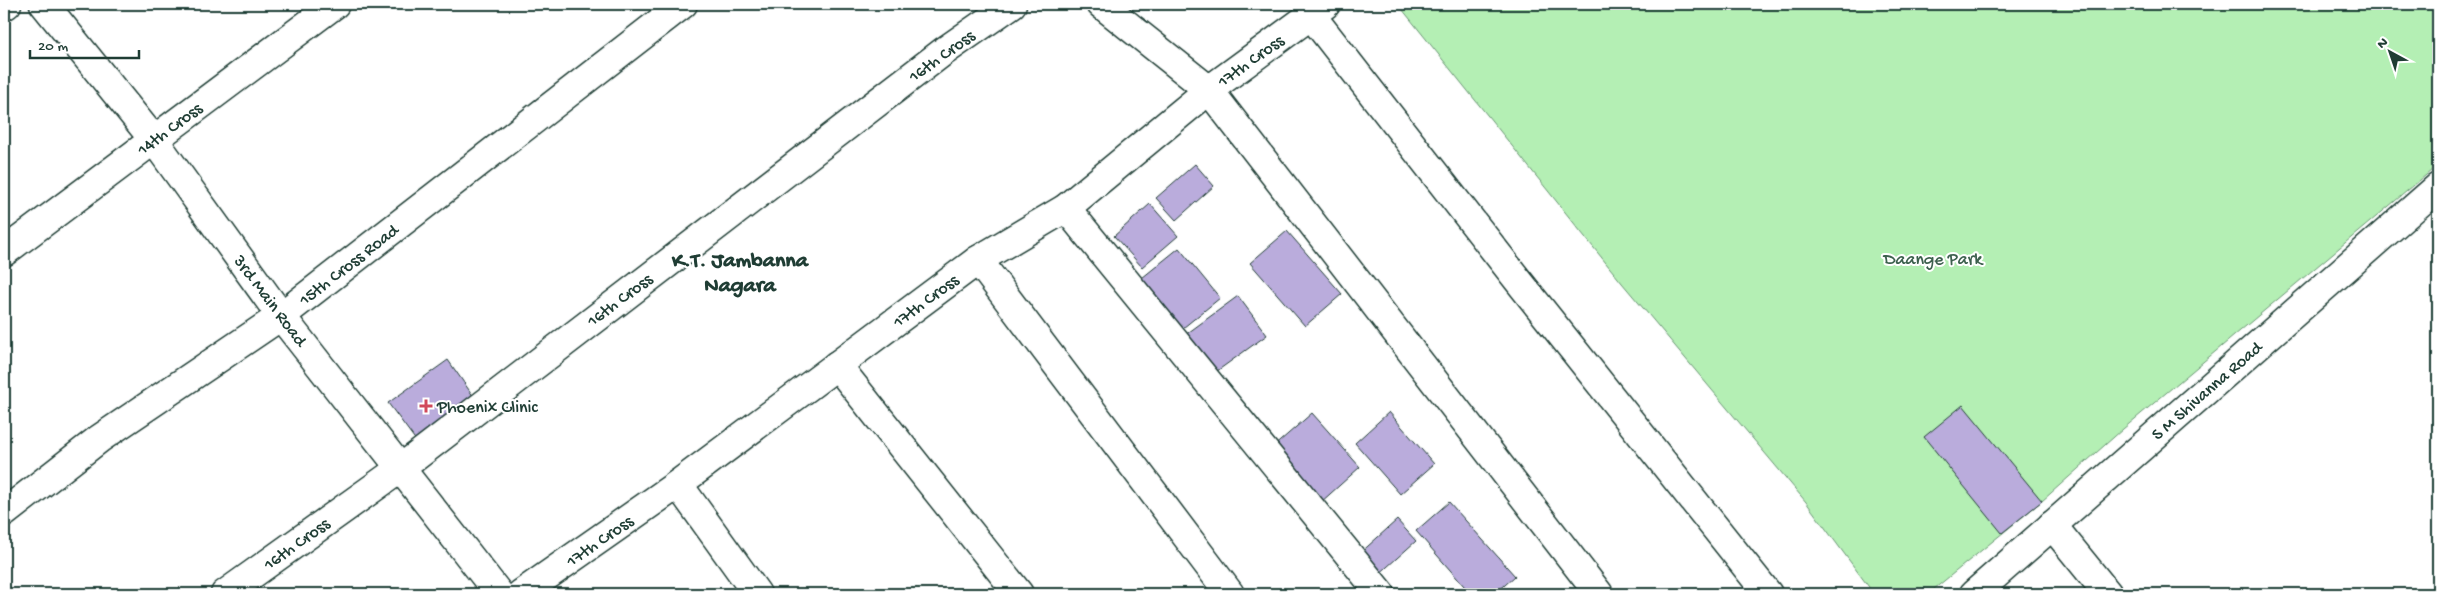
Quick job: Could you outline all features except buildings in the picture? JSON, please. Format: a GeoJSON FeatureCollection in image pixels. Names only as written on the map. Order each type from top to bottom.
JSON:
{"type":"FeatureCollection","features":[{"type":"Feature","properties":{"kind":"street","name":"3rd Main Road"},"geometry":{"type":"LineString","coordinates":[[44,4],[154,140],[281,316],[499,594]]}},
{"type":"Feature","properties":{"kind":"street","name":"14th Cross"},"geometry":{"type":"LineString","coordinates":[[4,252],[334,4]]}},
{"type":"Feature","properties":{"kind":"street","name":"15th Cross Road"},"geometry":{"type":"LineString","coordinates":[[4,513],[99,439],[281,316],[684,4]]}},
{"type":"Feature","properties":{"kind":"street","name":"16th Cross"},"geometry":{"type":"LineString","coordinates":[[225,594],[401,468],[912,76],[1012,4]]}},
{"type":"Feature","properties":{"kind":"street"},"geometry":{"type":"LineString","coordinates":[[1101,4],[1210,90],[1599,594]]}},
{"type":"Feature","properties":{"kind":"street"},"geometry":{"type":"LineString","coordinates":[[1319,9],[1517,279],[1768,594]]}},
{"type":"Feature","properties":{"kind":"street","name":"17th Cross"},"geometry":{"type":"LineString","coordinates":[[522,594],[678,484],[978,260],[1066,208],[1210,90],[1319,9]]}},
{"type":"Feature","properties":{"kind":"street","name":"S M Shivanna Road"},"geometry":{"type":"LineString","coordinates":[[1974,594],[2438,186]]}},
{"type":"Feature","properties":{"kind":"street"},"geometry":{"type":"LineString","coordinates":[[1066,208],[1381,594]]}},
{"type":"Feature","properties":{"kind":"street"},"geometry":{"type":"LineString","coordinates":[[978,260],[1230,594]]}},
{"type":"Feature","properties":{"kind":"street"},"geometry":{"type":"LineString","coordinates":[[838,365],[1018,594]]}},
{"type":"Feature","properties":{"kind":"street"},"geometry":{"type":"LineString","coordinates":[[678,484],[757,594]]}},
{"type":"Feature","properties":{"kind":"street"},"geometry":{"type":"LineString","coordinates":[[2052,526],[2108,594]]}},
{"type":"Feature","properties":{"kind":"green space","name":"Daange Park"},"geometry":{"type":"Polygon","coordinates":[[[1398,4],[2438,4],[2438,165],[2123,429],[2042,501],[1928,594],[1874,594],[1806,502],[1622,283],[1398,4]]]}},
{"type":"Feature","properties":{"kind":"place","name":"Phoenix Clinic"},"geometry":{"type":"Point","coordinates":[426,406]}},
{"type":"Feature","properties":{"kind":"district","name":"K.T. Jambanna Nagara"},"geometry":{"type":"Point","coordinates":[740,270]}}]}
